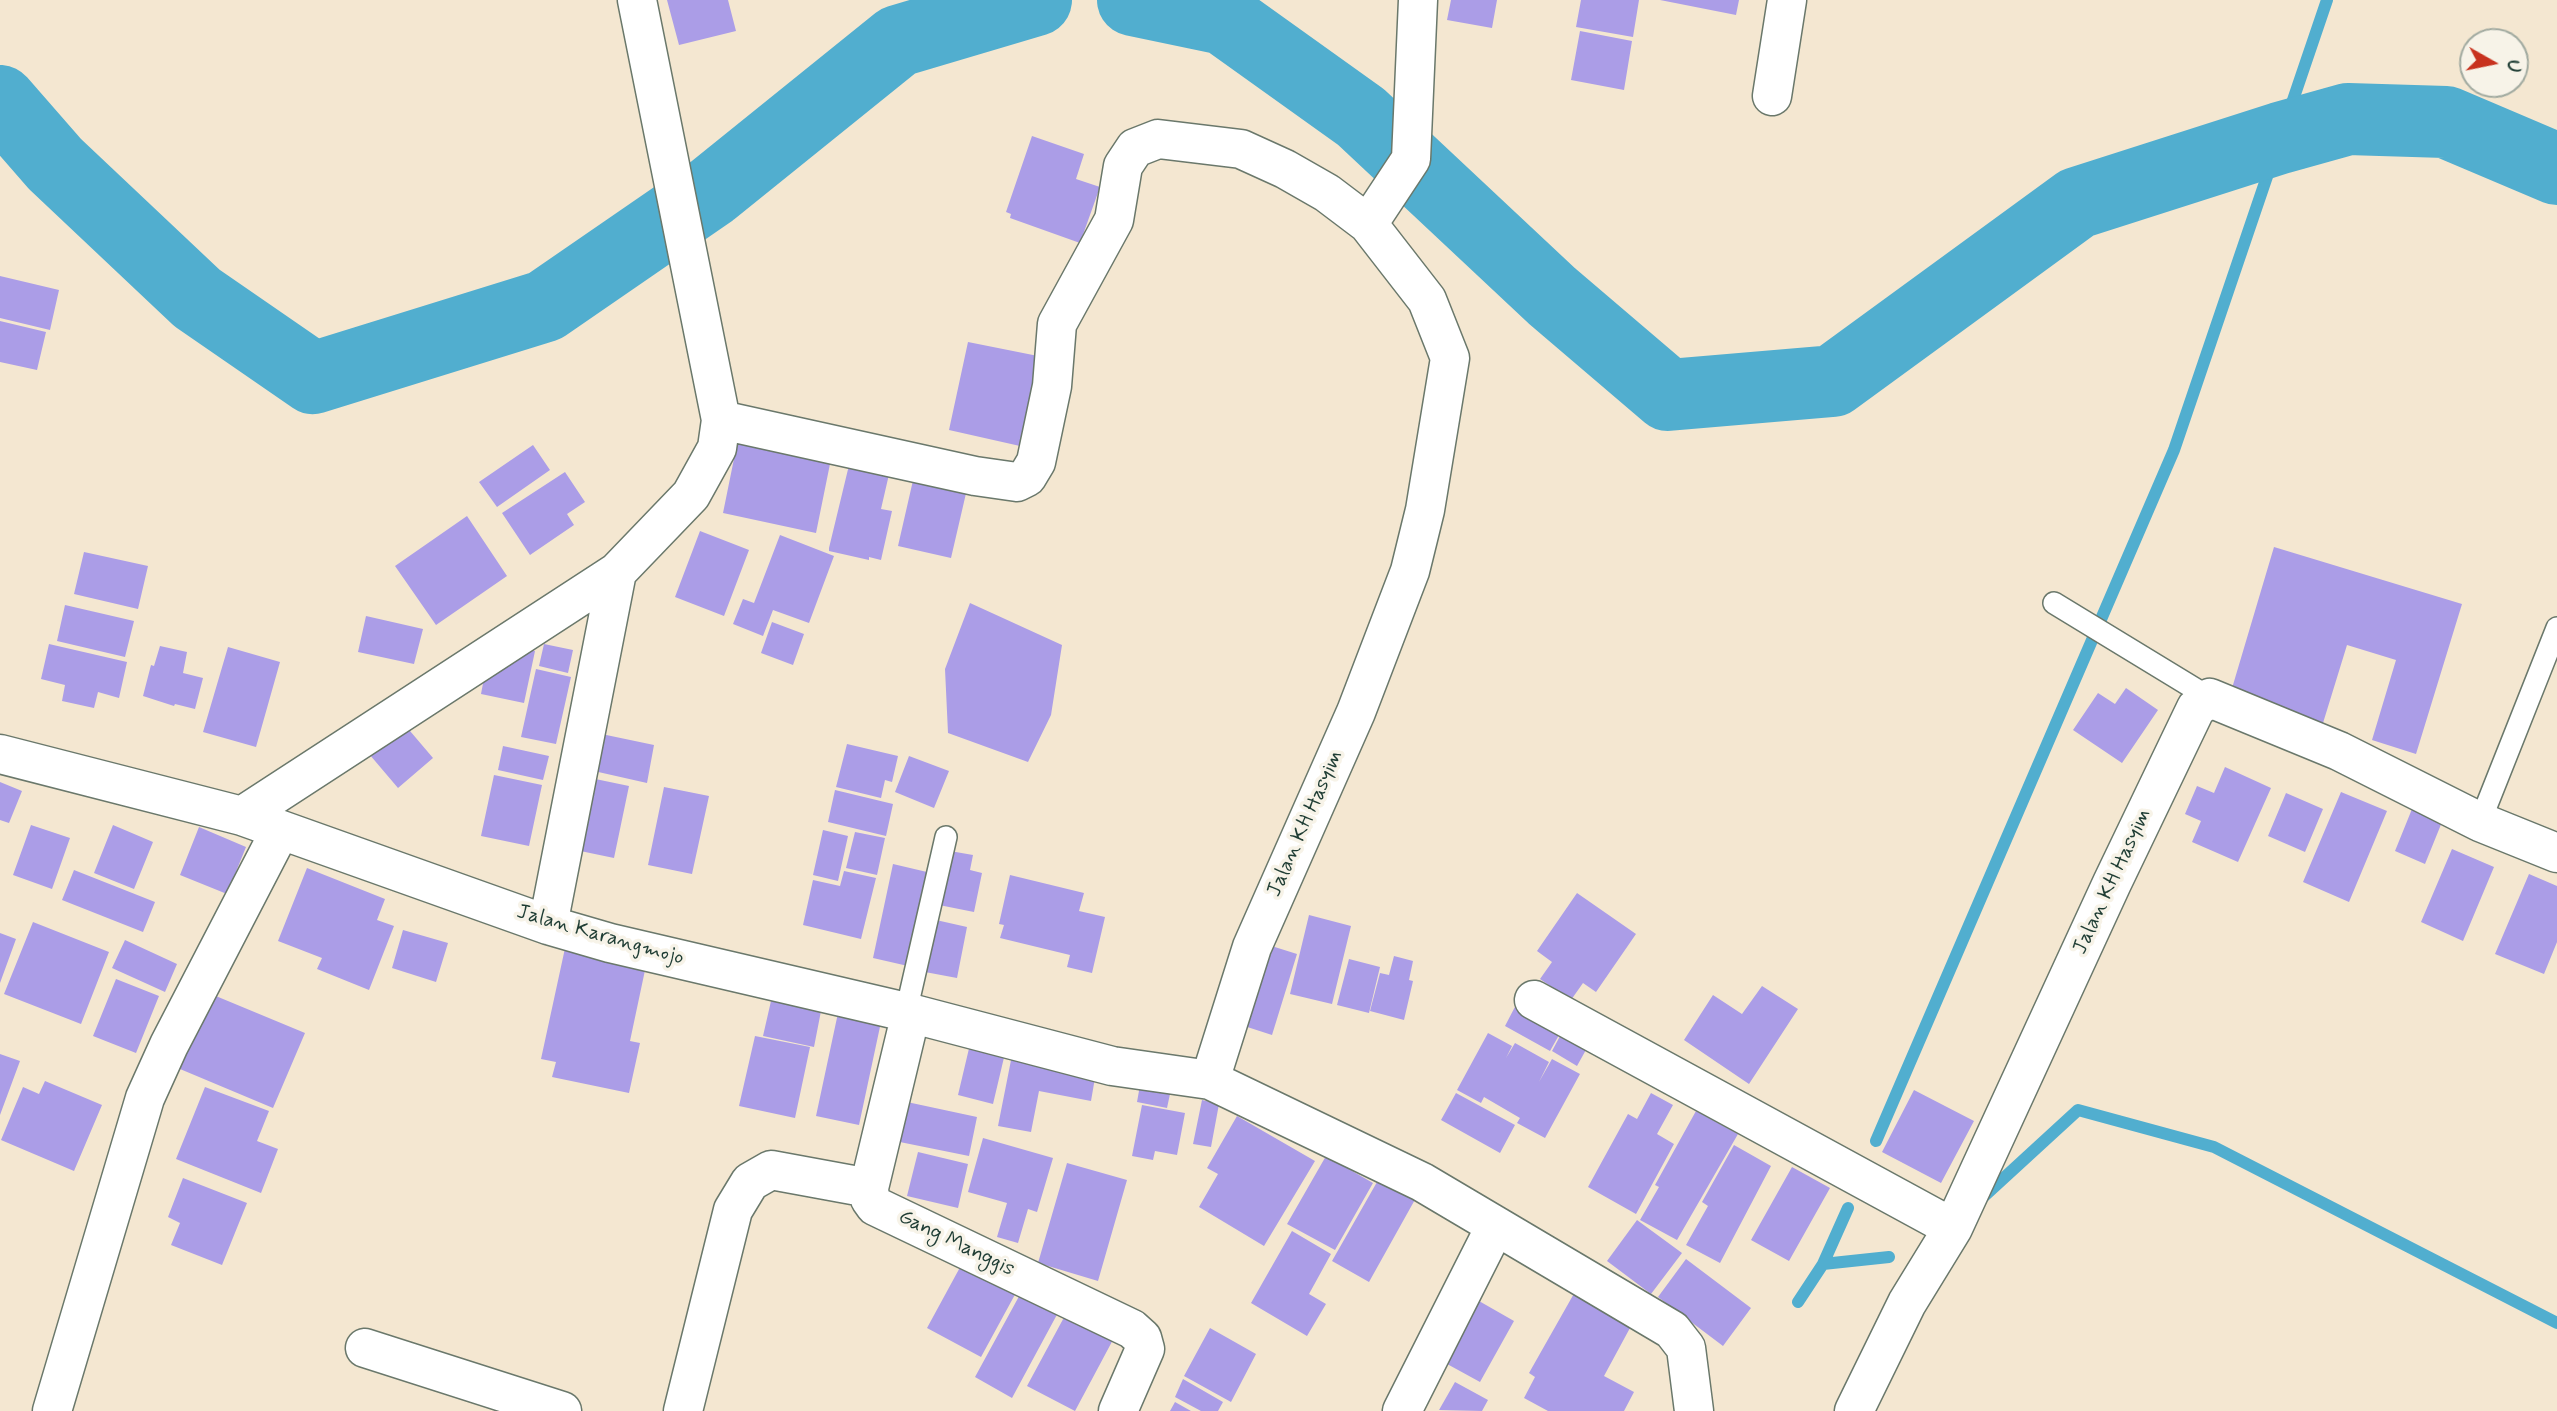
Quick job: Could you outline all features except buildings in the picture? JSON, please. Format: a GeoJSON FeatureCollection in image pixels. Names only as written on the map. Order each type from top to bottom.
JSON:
{"type":"FeatureCollection","features":[{"type":"Feature","properties":{"kind":"street"},"geometry":{"type":"LineString","coordinates":[[242,816],[617,572],[691,495],[717,447],[721,420],[637,0]]}},
{"type":"Feature","properties":{"kind":"street"},"geometry":{"type":"LineString","coordinates":[[1372,219],[1411,159],[1418,0]]}},
{"type":"Feature","properties":{"kind":"street"},"geometry":{"type":"LineString","coordinates":[[1772,96],[1787,0]]}},
{"type":"Feature","properties":{"kind":"street","name":"Jalan KH Hasyim"},"geometry":{"type":"LineString","coordinates":[[721,420],[975,476],[1017,482],[1027,477],[1036,462],[1052,386],[1057,324],[1114,219],[1123,166],[1135,148],[1157,139],[1241,149],[1285,169],[1372,219],[1427,300],[1450,358],[1427,498],[1410,571],[1356,712],[1252,947],[1210,1080]]}},
{"type":"Feature","properties":{"kind":"street"},"geometry":{"type":"LineString","coordinates":[[548,925],[617,572]]}},
{"type":"Feature","properties":{"kind":"street"},"geometry":{"type":"LineString","coordinates":[[2210,698],[2339,751],[2480,822],[2557,853]]}},
{"type":"Feature","properties":{"kind":"street","name":"Jalan KH Hasyim"},"geometry":{"type":"LineString","coordinates":[[1854,1411],[1907,1303],[1953,1228],[2190,720],[2196,708],[2210,698]]}},
{"type":"Feature","properties":{"kind":"street","name":"Jalan Karangmojo"},"geometry":{"type":"LineString","coordinates":[[0,754],[242,816],[548,925],[610,943],[908,1013],[1112,1066],[1210,1080]]}},
{"type":"Feature","properties":{"kind":"street"},"geometry":{"type":"LineString","coordinates":[[52,1411],[150,1085],[280,831]]}},
{"type":"Feature","properties":{"kind":"street"},"geometry":{"type":"LineString","coordinates":[[1534,1000],[1953,1228]]}},
{"type":"Feature","properties":{"kind":"street"},"geometry":{"type":"LineString","coordinates":[[683,1411],[733,1210],[750,1182],[771,1170],[869,1188],[908,1013]]}},
{"type":"Feature","properties":{"kind":"street"},"geometry":{"type":"LineString","coordinates":[[1210,1080],[1422,1182],[1672,1331],[1686,1348],[1694,1411]]}},
{"type":"Feature","properties":{"kind":"street","name":"Gang Manggis"},"geometry":{"type":"LineString","coordinates":[[869,1188],[870,1199],[875,1206],[1132,1329],[1142,1338],[1145,1349],[1119,1411]]}},
{"type":"Feature","properties":{"kind":"street"},"geometry":{"type":"LineString","coordinates":[[1402,1411],[1495,1227]]}},
{"type":"Feature","properties":{"kind":"street"},"geometry":{"type":"LineString","coordinates":[[365,1348],[562,1411]]}},
{"type":"Feature","properties":{"kind":"lane"},"geometry":{"type":"LineString","coordinates":[[2054,603],[2210,698]]}},
{"type":"Feature","properties":{"kind":"lane"},"geometry":{"type":"LineString","coordinates":[[2480,822],[2557,628]]}},
{"type":"Feature","properties":{"kind":"lane"},"geometry":{"type":"LineString","coordinates":[[908,1013],[946,837]]}},
{"type":"Feature","properties":{"kind":"waterway"},"geometry":{"type":"LineString","coordinates":[[0,101],[55,164],[197,298],[313,378],[545,306],[712,191],[898,41],[1036,0]]}},
{"type":"Feature","properties":{"kind":"waterway"},"geometry":{"type":"LineString","coordinates":[[1133,0],[1224,19],[1361,117],[1552,296],[1668,395],[1833,381],[2077,203],[2348,119],[2446,122],[2557,169]]}},
{"type":"Feature","properties":{"kind":"waterway"},"geometry":{"type":"LineString","coordinates":[[1876,1141],[2174,450],[2327,0]]}},
{"type":"Feature","properties":{"kind":"waterway"},"geometry":{"type":"LineString","coordinates":[[1981,1199],[2078,1110],[2214,1147],[2557,1323]]}},
{"type":"Feature","properties":{"kind":"waterway"},"geometry":{"type":"LineString","coordinates":[[1798,1302],[1823,1264],[1848,1208]]}},
{"type":"Feature","properties":{"kind":"waterway"},"geometry":{"type":"LineString","coordinates":[[1823,1264],[1889,1257]]}}]}
